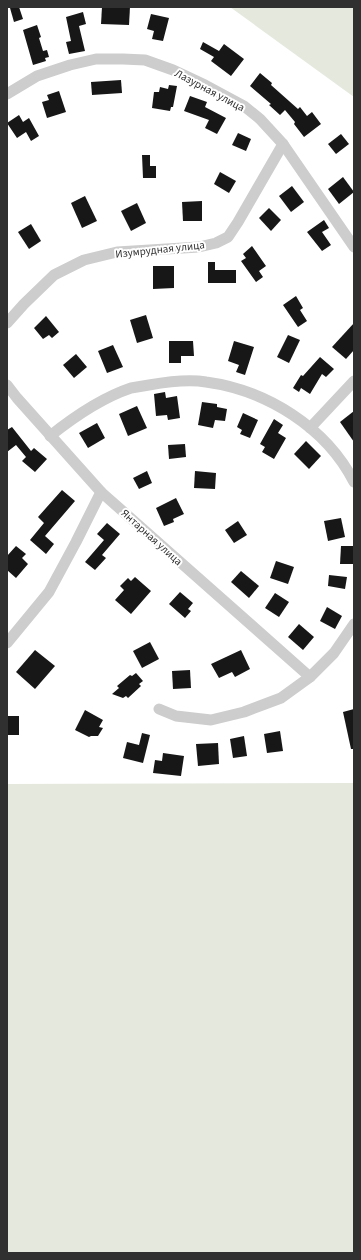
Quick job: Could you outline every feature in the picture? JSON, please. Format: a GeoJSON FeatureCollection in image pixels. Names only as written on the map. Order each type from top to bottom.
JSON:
{"type":"FeatureCollection","features":[{"type":"Feature","properties":{"kind":"street","name":"Лазурная улица"},"geometry":{"type":"LineString","coordinates":[[7,94],[37,76],[70,65],[96,59],[145,60],[173,70],[244,106],[260,119],[283,144],[354,247]]}},
{"type":"Feature","properties":{"kind":"street","name":"Изумрудная улица"},"geometry":{"type":"LineString","coordinates":[[7,323],[54,275],[84,260],[117,252],[199,247],[216,243],[228,237],[283,144]]}},
{"type":"Feature","properties":{"kind":"street"},"geometry":{"type":"LineString","coordinates":[[50,436],[67,422],[96,404],[132,388],[166,382],[205,382],[241,389],[278,406],[310,428],[335,452],[354,482]]}},
{"type":"Feature","properties":{"kind":"street"},"geometry":{"type":"LineString","coordinates":[[310,428],[354,382]]}},
{"type":"Feature","properties":{"kind":"street","name":"Янтарная улица"},"geometry":{"type":"LineString","coordinates":[[7,385],[50,436],[101,492],[310,677]]}},
{"type":"Feature","properties":{"kind":"street"},"geometry":{"type":"LineString","coordinates":[[7,643],[49,592],[101,492]]}},
{"type":"Feature","properties":{"kind":"street"},"geometry":{"type":"LineString","coordinates":[[159,709],[176,716],[211,720],[244,712],[281,698],[310,677],[334,653],[354,624]]}},
{"type":"Feature","properties":{"kind":"shaded area"},"geometry":{"type":"Polygon","coordinates":[[[230,7],[354,7],[354,97],[230,7]]]}},
{"type":"Feature","properties":{"kind":"shaded area"},"geometry":{"type":"Polygon","coordinates":[[[354,783],[354,1253],[7,1253],[7,784],[354,783]]]}},
{"type":"Feature","properties":{"kind":"building"},"geometry":{"type":"Polygon","coordinates":[[[19,7],[23,19],[14,22],[10,8],[19,7]]]}},
{"type":"Feature","properties":{"kind":"building"},"geometry":{"type":"Polygon","coordinates":[[[102,7],[130,7],[129,25],[101,24],[102,7]]]}},
{"type":"Feature","properties":{"kind":"building"},"geometry":{"type":"Polygon","coordinates":[[[83,12],[86,24],[79,26],[85,51],[69,54],[66,42],[71,41],[66,17],[83,12]]]}},
{"type":"Feature","properties":{"kind":"building"},"geometry":{"type":"Polygon","coordinates":[[[151,14],[169,18],[163,41],[152,39],[154,31],[147,29],[151,14]]]}},
{"type":"Feature","properties":{"kind":"building"},"geometry":{"type":"Polygon","coordinates":[[[37,25],[43,51],[47,50],[49,57],[45,58],[46,61],[33,65],[23,30],[37,25]]]}},
{"type":"Feature","properties":{"kind":"building"},"geometry":{"type":"Polygon","coordinates":[[[203,42],[219,51],[224,44],[244,59],[231,76],[211,61],[214,57],[200,49],[203,42]]]}},
{"type":"Feature","properties":{"kind":"building"},"geometry":{"type":"Polygon","coordinates":[[[260,73],[298,109],[300,107],[307,116],[312,112],[321,124],[304,137],[294,124],[295,122],[285,110],[280,115],[269,105],[271,104],[250,86],[260,73]]]}},
{"type":"Feature","properties":{"kind":"building"},"geometry":{"type":"Polygon","coordinates":[[[121,80],[122,93],[92,95],[91,82],[121,80]]]}},
{"type":"Feature","properties":{"kind":"building"},"geometry":{"type":"Polygon","coordinates":[[[169,85],[177,86],[173,107],[171,107],[170,111],[152,108],[154,92],[159,92],[160,87],[168,89],[169,85]]]}},
{"type":"Feature","properties":{"kind":"building"},"geometry":{"type":"Polygon","coordinates":[[[59,91],[66,112],[47,118],[42,102],[49,100],[47,95],[59,91]]]}},
{"type":"Feature","properties":{"kind":"building"},"geometry":{"type":"Polygon","coordinates":[[[190,96],[207,102],[205,107],[226,118],[217,134],[205,128],[209,120],[184,111],[190,96]]]}},
{"type":"Feature","properties":{"kind":"building"},"geometry":{"type":"Polygon","coordinates":[[[19,115],[23,122],[29,118],[39,136],[31,141],[26,132],[17,138],[7,123],[19,115]]]}},
{"type":"Feature","properties":{"kind":"building"},"geometry":{"type":"Polygon","coordinates":[[[238,133],[251,139],[246,151],[232,145],[238,133]]]}},
{"type":"Feature","properties":{"kind":"building"},"geometry":{"type":"Polygon","coordinates":[[[341,134],[349,144],[336,154],[328,144],[341,134]]]}},
{"type":"Feature","properties":{"kind":"building"},"geometry":{"type":"Polygon","coordinates":[[[142,155],[150,155],[150,166],[156,166],[156,178],[143,178],[142,155]]]}},
{"type":"Feature","properties":{"kind":"building"},"geometry":{"type":"Polygon","coordinates":[[[220,172],[236,181],[229,193],[214,184],[220,172]]]}},
{"type":"Feature","properties":{"kind":"building"},"geometry":{"type":"Polygon","coordinates":[[[343,177],[354,192],[339,204],[328,189],[343,177]]]}},
{"type":"Feature","properties":{"kind":"building"},"geometry":{"type":"Polygon","coordinates":[[[292,186],[304,202],[291,212],[279,196],[292,186]]]}},
{"type":"Feature","properties":{"kind":"building"},"geometry":{"type":"Polygon","coordinates":[[[85,196],[97,221],[82,228],[71,203],[85,196]]]}},
{"type":"Feature","properties":{"kind":"building"},"geometry":{"type":"Polygon","coordinates":[[[202,201],[202,221],[183,221],[182,202],[202,201]]]}},
{"type":"Feature","properties":{"kind":"building"},"geometry":{"type":"Polygon","coordinates":[[[137,203],[146,223],[131,231],[121,211],[137,203]]]}},
{"type":"Feature","properties":{"kind":"building"},"geometry":{"type":"Polygon","coordinates":[[[269,208],[281,220],[271,231],[259,218],[269,208]]]}},
{"type":"Feature","properties":{"kind":"building"},"geometry":{"type":"Polygon","coordinates":[[[324,220],[329,228],[322,232],[331,245],[322,251],[307,232],[324,220]]]}},
{"type":"Feature","properties":{"kind":"building"},"geometry":{"type":"Polygon","coordinates":[[[31,224],[41,241],[29,249],[18,232],[31,224]]]}},
{"type":"Feature","properties":{"kind":"building"},"geometry":{"type":"Polygon","coordinates":[[[252,246],[266,266],[259,271],[263,277],[256,282],[241,261],[246,258],[243,254],[252,246]]]}},
{"type":"Feature","properties":{"kind":"building"},"geometry":{"type":"Polygon","coordinates":[[[208,262],[215,262],[215,270],[236,270],[236,283],[208,283],[208,262]]]}},
{"type":"Feature","properties":{"kind":"building"},"geometry":{"type":"Polygon","coordinates":[[[153,266],[174,266],[174,288],[153,289],[153,266]]]}},
{"type":"Feature","properties":{"kind":"building"},"geometry":{"type":"Polygon","coordinates":[[[296,296],[303,308],[300,310],[307,321],[298,327],[283,305],[296,296]]]}},
{"type":"Feature","properties":{"kind":"building"},"geometry":{"type":"Polygon","coordinates":[[[146,315],[153,338],[137,343],[130,320],[146,315]]]}},
{"type":"Feature","properties":{"kind":"building"},"geometry":{"type":"Polygon","coordinates":[[[46,316],[59,332],[52,338],[49,335],[43,339],[34,328],[46,316]]]}},
{"type":"Feature","properties":{"kind":"building"},"geometry":{"type":"Polygon","coordinates":[[[354,323],[354,350],[346,359],[332,347],[354,323]]]}},
{"type":"Feature","properties":{"kind":"building"},"geometry":{"type":"Polygon","coordinates":[[[288,335],[300,340],[289,363],[277,357],[288,335]]]}},
{"type":"Feature","properties":{"kind":"building"},"geometry":{"type":"Polygon","coordinates":[[[169,341],[193,341],[194,356],[181,356],[181,363],[169,363],[169,341]]]}},
{"type":"Feature","properties":{"kind":"building"},"geometry":{"type":"Polygon","coordinates":[[[234,341],[254,347],[245,375],[236,372],[239,365],[228,361],[234,341]]]}},
{"type":"Feature","properties":{"kind":"building"},"geometry":{"type":"Polygon","coordinates":[[[113,345],[123,367],[107,373],[98,351],[113,345]]]}},
{"type":"Feature","properties":{"kind":"building"},"geometry":{"type":"Polygon","coordinates":[[[76,354],[87,367],[74,378],[63,365],[76,354]]]}},
{"type":"Feature","properties":{"kind":"building"},"geometry":{"type":"Polygon","coordinates":[[[320,357],[334,369],[326,377],[322,374],[310,394],[301,388],[299,392],[293,388],[301,375],[303,376],[320,357]]]}},
{"type":"Feature","properties":{"kind":"building"},"geometry":{"type":"Polygon","coordinates":[[[165,392],[166,398],[177,396],[180,418],[168,420],[167,415],[156,416],[154,394],[165,392]]]}},
{"type":"Feature","properties":{"kind":"building"},"geometry":{"type":"Polygon","coordinates":[[[202,402],[217,404],[217,407],[227,409],[225,421],[215,420],[213,428],[198,425],[202,402]]]}},
{"type":"Feature","properties":{"kind":"building"},"geometry":{"type":"Polygon","coordinates":[[[137,406],[147,428],[128,436],[119,414],[137,406]]]}},
{"type":"Feature","properties":{"kind":"building"},"geometry":{"type":"Polygon","coordinates":[[[354,411],[354,442],[340,422],[354,411]]]}},
{"type":"Feature","properties":{"kind":"building"},"geometry":{"type":"Polygon","coordinates":[[[243,413],[258,420],[250,438],[240,434],[242,430],[237,427],[243,413]]]}},
{"type":"Feature","properties":{"kind":"building"},"geometry":{"type":"Polygon","coordinates":[[[274,419],[283,425],[278,433],[286,438],[274,459],[262,452],[265,447],[260,444],[274,419]]]}},
{"type":"Feature","properties":{"kind":"building"},"geometry":{"type":"Polygon","coordinates":[[[97,423],[105,438],[88,448],[79,433],[97,423]]]}},
{"type":"Feature","properties":{"kind":"building"},"geometry":{"type":"Polygon","coordinates":[[[12,427],[31,451],[34,448],[47,459],[35,472],[22,461],[26,457],[16,445],[7,452],[7,430],[12,427]]]}},
{"type":"Feature","properties":{"kind":"building"},"geometry":{"type":"Polygon","coordinates":[[[306,441],[321,456],[309,469],[294,454],[306,441]]]}},
{"type":"Feature","properties":{"kind":"building"},"geometry":{"type":"Polygon","coordinates":[[[185,444],[186,457],[169,459],[168,445],[185,444]]]}},
{"type":"Feature","properties":{"kind":"building"},"geometry":{"type":"Polygon","coordinates":[[[147,471],[152,483],[139,489],[133,478],[147,471]]]}},
{"type":"Feature","properties":{"kind":"building"},"geometry":{"type":"Polygon","coordinates":[[[195,471],[216,473],[215,489],[194,488],[195,471]]]}},
{"type":"Feature","properties":{"kind":"building"},"geometry":{"type":"Polygon","coordinates":[[[62,490],[75,501],[45,536],[54,544],[46,554],[30,540],[44,523],[38,517],[62,490]]]}},
{"type":"Feature","properties":{"kind":"building"},"geometry":{"type":"Polygon","coordinates":[[[176,498],[184,514],[173,519],[174,522],[164,526],[156,508],[176,498]]]}},
{"type":"Feature","properties":{"kind":"building"},"geometry":{"type":"Polygon","coordinates":[[[341,518],[345,537],[328,541],[324,521],[341,518]]]}},
{"type":"Feature","properties":{"kind":"building"},"geometry":{"type":"Polygon","coordinates":[[[238,521],[247,535],[234,543],[225,530],[238,521]]]}},
{"type":"Feature","properties":{"kind":"building"},"geometry":{"type":"Polygon","coordinates":[[[107,523],[120,534],[102,555],[106,558],[95,570],[85,562],[104,540],[97,534],[107,523]]]}},
{"type":"Feature","properties":{"kind":"building"},"geometry":{"type":"Polygon","coordinates":[[[16,546],[26,554],[22,558],[28,564],[16,578],[7,570],[7,556],[16,546]]]}},
{"type":"Feature","properties":{"kind":"building"},"geometry":{"type":"Polygon","coordinates":[[[341,546],[354,546],[354,564],[340,564],[341,546]]]}},
{"type":"Feature","properties":{"kind":"building"},"geometry":{"type":"Polygon","coordinates":[[[276,561],[294,567],[288,584],[270,578],[276,561]]]}},
{"type":"Feature","properties":{"kind":"building"},"geometry":{"type":"Polygon","coordinates":[[[241,571],[259,586],[249,598],[231,582],[241,571]]]}},
{"type":"Feature","properties":{"kind":"building"},"geometry":{"type":"Polygon","coordinates":[[[329,575],[347,577],[345,589],[328,586],[329,575]]]}},
{"type":"Feature","properties":{"kind":"building"},"geometry":{"type":"Polygon","coordinates":[[[135,577],[151,591],[131,614],[115,600],[124,590],[120,586],[128,578],[131,581],[135,577]]]}},
{"type":"Feature","properties":{"kind":"building"},"geometry":{"type":"Polygon","coordinates":[[[180,592],[193,603],[188,609],[191,611],[185,618],[169,604],[180,592]]]}},
{"type":"Feature","properties":{"kind":"building"},"geometry":{"type":"Polygon","coordinates":[[[275,593],[289,602],[279,617],[265,608],[275,593]]]}},
{"type":"Feature","properties":{"kind":"building"},"geometry":{"type":"Polygon","coordinates":[[[327,607],[342,616],[335,629],[320,621],[327,607]]]}},
{"type":"Feature","properties":{"kind":"building"},"geometry":{"type":"Polygon","coordinates":[[[299,624],[314,637],[303,650],[288,637],[299,624]]]}},
{"type":"Feature","properties":{"kind":"building"},"geometry":{"type":"Polygon","coordinates":[[[150,642],[159,659],[142,668],[133,651],[150,642]]]}},
{"type":"Feature","properties":{"kind":"building"},"geometry":{"type":"Polygon","coordinates":[[[35,650],[55,666],[35,689],[16,672],[35,650]]]}},
{"type":"Feature","properties":{"kind":"building"},"geometry":{"type":"Polygon","coordinates":[[[241,650],[250,669],[235,677],[232,672],[219,678],[211,664],[241,650]]]}},
{"type":"Feature","properties":{"kind":"building"},"geometry":{"type":"Polygon","coordinates":[[[190,670],[191,688],[173,689],[172,671],[190,670]]]}},
{"type":"Feature","properties":{"kind":"building"},"geometry":{"type":"Polygon","coordinates":[[[136,673],[143,681],[139,684],[141,686],[128,698],[126,696],[123,698],[112,694],[119,688],[117,686],[130,675],[132,676],[136,673]]]}},
{"type":"Feature","properties":{"kind":"building"},"geometry":{"type":"Polygon","coordinates":[[[354,709],[354,749],[351,749],[343,712],[354,709]]]}},
{"type":"Feature","properties":{"kind":"building"},"geometry":{"type":"Polygon","coordinates":[[[85,710],[103,720],[99,727],[103,728],[98,736],[89,737],[75,730],[85,710]]]}},
{"type":"Feature","properties":{"kind":"building"},"geometry":{"type":"Polygon","coordinates":[[[7,716],[19,716],[19,735],[7,735],[7,716]]]}},
{"type":"Feature","properties":{"kind":"building"},"geometry":{"type":"Polygon","coordinates":[[[280,731],[283,751],[267,753],[264,734],[280,731]]]}},
{"type":"Feature","properties":{"kind":"building"},"geometry":{"type":"Polygon","coordinates":[[[142,733],[150,735],[143,763],[123,758],[127,742],[139,745],[142,733]]]}},
{"type":"Feature","properties":{"kind":"building"},"geometry":{"type":"Polygon","coordinates":[[[244,736],[247,756],[233,758],[230,739],[244,736]]]}},
{"type":"Feature","properties":{"kind":"building"},"geometry":{"type":"Polygon","coordinates":[[[218,743],[219,764],[198,766],[196,744],[218,743]]]}},
{"type":"Feature","properties":{"kind":"building"},"geometry":{"type":"Polygon","coordinates":[[[163,753],[184,756],[181,776],[153,773],[155,760],[162,761],[163,753]]]}}]}
